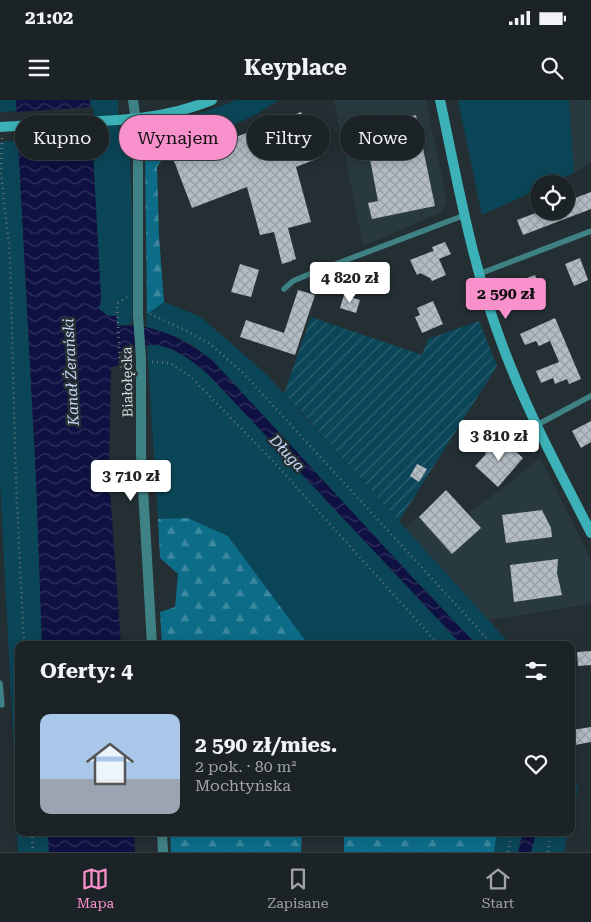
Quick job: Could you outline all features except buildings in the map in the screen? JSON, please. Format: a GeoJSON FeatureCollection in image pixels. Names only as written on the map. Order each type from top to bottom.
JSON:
{"type":"FeatureCollection","features":[{"type":"Feature","properties":{"kind":"street","name":"Białołęcka"},"geometry":{"type":"LineString","coordinates":[[133,100],[135,115]]}},
{"type":"Feature","properties":{"kind":"street"},"geometry":{"type":"LineString","coordinates":[[159,115],[177,112],[212,100]]}},
{"type":"Feature","properties":{"kind":"street"},"geometry":{"type":"LineString","coordinates":[[440,100],[479,274],[501,343],[537,425],[591,533]]}},
{"type":"Feature","properties":{"kind":"street"},"geometry":{"type":"LineString","coordinates":[[0,127],[119,120]]}},
{"type":"Feature","properties":{"kind":"street","name":"Białołęcka"},"geometry":{"type":"LineString","coordinates":[[138,160],[138,315],[146,360],[141,454],[152,641]]}},
{"type":"Feature","properties":{"kind":"street"},"geometry":{"type":"LineString","coordinates":[[162,836],[163,852]]}},
{"type":"Feature","properties":{"kind":"lane"},"geometry":{"type":"LineString","coordinates":[[284,289],[293,281],[302,277],[465,215]]}},
{"type":"Feature","properties":{"kind":"lane"},"geometry":{"type":"LineString","coordinates":[[479,274],[591,231]]}},
{"type":"Feature","properties":{"kind":"lane"},"geometry":{"type":"LineString","coordinates":[[537,425],[591,396]]}},
{"type":"Feature","properties":{"kind":"lane"},"geometry":{"type":"LineString","coordinates":[[0,683],[2,705]]}},
{"type":"Feature","properties":{"kind":"path"},"geometry":{"type":"LineString","coordinates":[[2,138],[0,173],[10,255],[16,482],[24,641]]}},
{"type":"Feature","properties":{"kind":"path"},"geometry":{"type":"LineString","coordinates":[[117,307],[120,366]]}},
{"type":"Feature","properties":{"kind":"path"},"geometry":{"type":"LineString","coordinates":[[150,314],[209,343],[244,374],[489,641]]}},
{"type":"Feature","properties":{"kind":"path"},"geometry":{"type":"LineString","coordinates":[[146,360],[170,363],[190,376],[273,461],[435,641]]}},
{"type":"Feature","properties":{"kind":"path"},"geometry":{"type":"LineString","coordinates":[[32,836],[33,852]]}},
{"type":"Feature","properties":{"kind":"path"},"geometry":{"type":"LineString","coordinates":[[508,852],[511,836]]}},
{"type":"Feature","properties":{"kind":"path"},"geometry":{"type":"LineString","coordinates":[[548,852],[550,836]]}},
{"type":"Feature","properties":{"kind":"shaded area"},"geometry":{"type":"Polygon","coordinates":[[[0,100],[16,100],[17,111],[0,112],[0,100]]]}},
{"type":"Feature","properties":{"kind":"shaded area"},"geometry":{"type":"Polygon","coordinates":[[[90,100],[118,100],[119,160],[130,160],[132,324],[117,326],[99,309],[101,298],[93,160],[109,160],[109,115],[91,115],[90,100]]]}},
{"type":"Feature","properties":{"kind":"shaded area"},"geometry":{"type":"Polygon","coordinates":[[[235,100],[278,100],[257,114],[247,115],[247,119],[237,123],[237,115],[195,115],[235,100]]]}},
{"type":"Feature","properties":{"kind":"shaded area"},"geometry":{"type":"Polygon","coordinates":[[[334,100],[426,100],[447,202],[442,212],[363,246],[346,160],[425,160],[425,115],[340,115],[340,130],[334,100]]]}},
{"type":"Feature","properties":{"kind":"shaded area"},"geometry":{"type":"Polygon","coordinates":[[[458,100],[569,100],[574,173],[570,175],[530,175],[530,193],[482,215],[458,100]]]}},
{"type":"Feature","properties":{"kind":"shaded area"},"geometry":{"type":"Polygon","coordinates":[[[569,100],[591,100],[591,163],[574,173],[569,100]]]}},
{"type":"Feature","properties":{"kind":"shaded area"},"geometry":{"type":"Polygon","coordinates":[[[15,140],[15,160],[19,160],[36,478],[42,641],[15,641],[15,779],[0,481],[0,142],[15,140]]]}},
{"type":"Feature","properties":{"kind":"shaded area"},"geometry":{"type":"Polygon","coordinates":[[[164,302],[201,317],[267,375],[507,641],[473,641],[212,360],[179,338],[146,327],[147,314],[164,302]]]}},
{"type":"Feature","properties":{"kind":"shaded area"},"geometry":{"type":"Polygon","coordinates":[[[311,317],[422,355],[428,339],[479,321],[497,366],[399,521],[284,393],[311,317]]]}},
{"type":"Feature","properties":{"kind":"shaded area"},"geometry":{"type":"Polygon","coordinates":[[[154,344],[170,348],[192,361],[208,374],[458,641],[305,641],[228,536],[188,518],[158,519],[147,345],[154,344]]]}},
{"type":"Feature","properties":{"kind":"shaded area"},"geometry":{"type":"Polygon","coordinates":[[[540,458],[591,561],[591,604],[488,620],[406,528],[431,505],[451,526],[502,489],[540,458]]]}},
{"type":"Feature","properties":{"kind":"shaded area"},"geometry":{"type":"Polygon","coordinates":[[[575,778],[578,789],[575,802],[575,778]]]}},
{"type":"Feature","properties":{"kind":"shaded area"},"geometry":{"type":"Polygon","coordinates":[[[17,836],[48,836],[49,852],[18,852],[17,836]]]}},
{"type":"Feature","properties":{"kind":"shaded area"},"geometry":{"type":"Polygon","coordinates":[[[497,836],[522,836],[518,852],[494,852],[497,836]]]}},
{"type":"Feature","properties":{"kind":"shaded area"},"geometry":{"type":"Polygon","coordinates":[[[535,836],[567,836],[564,852],[531,852],[535,836]]]}},
{"type":"Feature","properties":{"kind":"green space"},"geometry":{"type":"Polygon","coordinates":[[[145,160],[162,160],[157,167],[159,236],[164,302],[147,314],[145,160]]]}},
{"type":"Feature","properties":{"kind":"green space"},"geometry":{"type":"Polygon","coordinates":[[[188,518],[228,536],[306,641],[162,641],[160,612],[175,607],[178,574],[160,558],[158,519],[188,518]]]}},
{"type":"Feature","properties":{"kind":"green space"},"geometry":{"type":"Polygon","coordinates":[[[170,836],[302,836],[301,852],[171,852],[170,836]]]}},
{"type":"Feature","properties":{"kind":"green space"},"geometry":{"type":"Polygon","coordinates":[[[344,836],[497,836],[494,852],[344,852],[344,836]]]}},
{"type":"Feature","properties":{"kind":"water"},"geometry":{"type":"Polygon","coordinates":[[[16,100],[90,100],[91,115],[17,115],[16,100]]]}},
{"type":"Feature","properties":{"kind":"water"},"geometry":{"type":"Polygon","coordinates":[[[19,160],[93,160],[101,298],[99,309],[108,316],[117,316],[117,326],[131,325],[156,329],[191,345],[212,360],[473,641],[458,641],[208,374],[176,351],[151,345],[119,351],[119,365],[111,367],[109,476],[121,641],[42,641],[36,478],[19,160]]]}},
{"type":"Feature","properties":{"kind":"water"},"geometry":{"type":"Polygon","coordinates":[[[48,836],[134,836],[135,852],[49,852],[48,836]]]}},
{"type":"Feature","properties":{"kind":"water"},"geometry":{"type":"Polygon","coordinates":[[[522,836],[535,836],[531,852],[518,852],[522,836]]]}},
{"type":"Feature","properties":{"kind":"pier"},"geometry":{"type":"Polygon","coordinates":[[[93,107],[94,115],[15,115],[15,126],[14,112],[93,107]]]}},
{"type":"Feature","properties":{"kind":"water label","name":"Kanał Żerański"},"geometry":{"type":"Point","coordinates":[71,372]}},
{"type":"Feature","properties":{"kind":"water label","name":"Długa"},"geometry":{"type":"Point","coordinates":[287,453]}}]}
